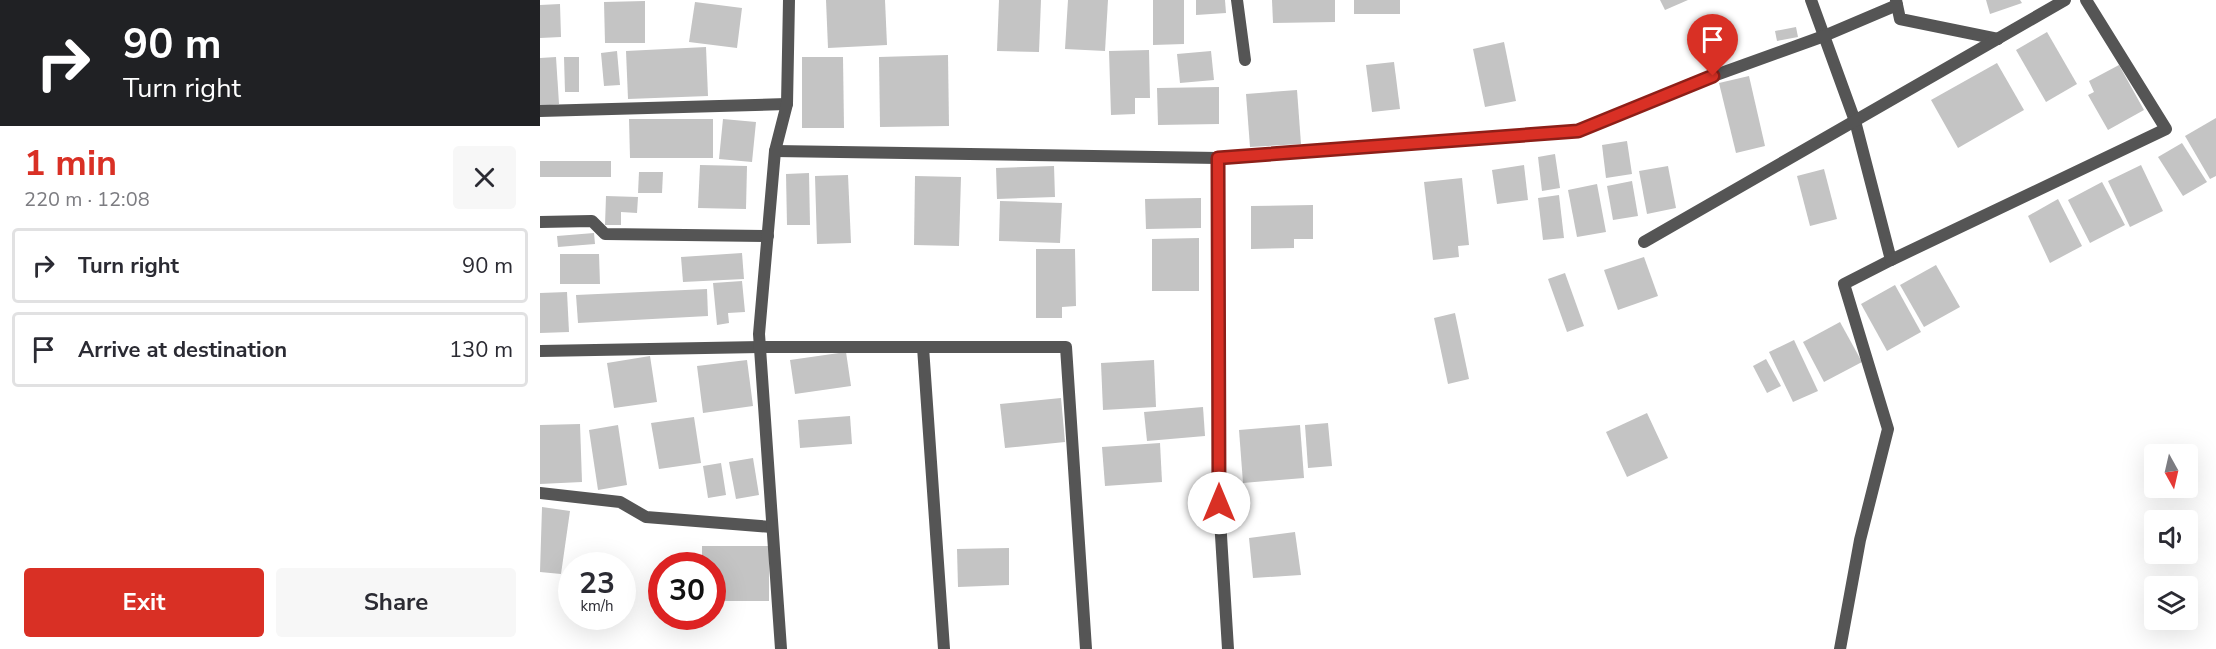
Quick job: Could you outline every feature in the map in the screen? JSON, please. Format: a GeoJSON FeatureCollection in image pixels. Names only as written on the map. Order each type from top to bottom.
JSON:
{"type":"FeatureCollection","features":[{"type":"Feature","properties":{"kind":"street"},"geometry":{"type":"LineString","coordinates":[[781,649],[759,334],[775,151],[787,104],[789,0]]}},
{"type":"Feature","properties":{"kind":"street"},"geometry":{"type":"LineString","coordinates":[[1237,0],[1245,60]]}},
{"type":"Feature","properties":{"kind":"street"},"geometry":{"type":"LineString","coordinates":[[1811,0],[1855,121],[1891,260]]}},
{"type":"Feature","properties":{"kind":"street"},"geometry":{"type":"LineString","coordinates":[[1644,242],[2065,0]]}},
{"type":"Feature","properties":{"kind":"street"},"geometry":{"type":"LineString","coordinates":[[1840,649],[1860,540],[1888,429],[1844,284],[2166,129],[2086,0]]}},
{"type":"Feature","properties":{"kind":"street"},"geometry":{"type":"LineString","coordinates":[[775,151],[1218,158],[1578,131],[1690,84],[1824,36],[1896,3],[1900,19],[1998,39]]}},
{"type":"Feature","properties":{"kind":"street"},"geometry":{"type":"LineString","coordinates":[[540,111],[787,104]]}},
{"type":"Feature","properties":{"kind":"street"},"geometry":{"type":"LineString","coordinates":[[1218,158],[1219,503],[1228,649]]}},
{"type":"Feature","properties":{"kind":"street"},"geometry":{"type":"LineString","coordinates":[[540,222],[592,221],[605,234],[768,236]]}},
{"type":"Feature","properties":{"kind":"street"},"geometry":{"type":"LineString","coordinates":[[540,351],[760,347],[1066,347],[1086,649]]}},
{"type":"Feature","properties":{"kind":"street"},"geometry":{"type":"LineString","coordinates":[[923,347],[945,649]]}},
{"type":"Feature","properties":{"kind":"street"},"geometry":{"type":"LineString","coordinates":[[540,493],[620,502],[646,517],[772,527]]}},
{"type":"Feature","properties":{"kind":"building"},"geometry":{"type":"Polygon","coordinates":[[[826,0],[885,0],[887,45],[828,48],[826,0]]]}},
{"type":"Feature","properties":{"kind":"building"},"geometry":{"type":"Polygon","coordinates":[[[999,0],[1041,0],[1039,52],[997,51],[999,0]]]}},
{"type":"Feature","properties":{"kind":"building"},"geometry":{"type":"Polygon","coordinates":[[[1068,0],[1108,0],[1105,51],[1065,49],[1068,0]]]}},
{"type":"Feature","properties":{"kind":"building"},"geometry":{"type":"Polygon","coordinates":[[[1153,0],[1184,0],[1184,44],[1153,45],[1153,0]]]}},
{"type":"Feature","properties":{"kind":"building"},"geometry":{"type":"Polygon","coordinates":[[[1196,0],[1225,0],[1226,13],[1196,15],[1196,0]]]}},
{"type":"Feature","properties":{"kind":"building"},"geometry":{"type":"Polygon","coordinates":[[[1272,0],[1335,0],[1335,22],[1273,23],[1272,0]]]}},
{"type":"Feature","properties":{"kind":"building"},"geometry":{"type":"Polygon","coordinates":[[[1354,0],[1400,0],[1400,14],[1354,14],[1354,0]]]}},
{"type":"Feature","properties":{"kind":"building"},"geometry":{"type":"Polygon","coordinates":[[[1660,0],[1688,0],[1665,10],[1660,0]]]}},
{"type":"Feature","properties":{"kind":"building"},"geometry":{"type":"Polygon","coordinates":[[[1986,0],[2020,0],[2022,3],[1990,14],[1986,0]]]}},
{"type":"Feature","properties":{"kind":"building"},"geometry":{"type":"Polygon","coordinates":[[[645,1],[645,43],[605,43],[604,2],[645,1]]]}},
{"type":"Feature","properties":{"kind":"building"},"geometry":{"type":"Polygon","coordinates":[[[695,2],[742,8],[737,48],[689,42],[695,2]]]}},
{"type":"Feature","properties":{"kind":"building"},"geometry":{"type":"Polygon","coordinates":[[[560,4],[561,37],[540,38],[540,5],[560,4]]]}},
{"type":"Feature","properties":{"kind":"building"},"geometry":{"type":"Polygon","coordinates":[[[1796,27],[1798,37],[1777,41],[1775,31],[1796,27]]]}},
{"type":"Feature","properties":{"kind":"building"},"geometry":{"type":"Polygon","coordinates":[[[2047,32],[2077,84],[2046,102],[2016,50],[2047,32]]]}},
{"type":"Feature","properties":{"kind":"building"},"geometry":{"type":"Polygon","coordinates":[[[1504,42],[1516,101],[1485,107],[1473,49],[1504,42]]]}},
{"type":"Feature","properties":{"kind":"building"},"geometry":{"type":"Polygon","coordinates":[[[706,47],[708,96],[628,99],[626,51],[706,47]]]}},
{"type":"Feature","properties":{"kind":"building"},"geometry":{"type":"Polygon","coordinates":[[[1149,50],[1150,98],[1135,98],[1135,114],[1111,115],[1109,51],[1149,50]]]}},
{"type":"Feature","properties":{"kind":"building"},"geometry":{"type":"Polygon","coordinates":[[[617,51],[620,85],[604,86],[601,53],[617,51]]]}},
{"type":"Feature","properties":{"kind":"building"},"geometry":{"type":"Polygon","coordinates":[[[1211,51],[1214,80],[1180,83],[1177,54],[1211,51]]]}},
{"type":"Feature","properties":{"kind":"building"},"geometry":{"type":"Polygon","coordinates":[[[948,55],[949,126],[880,127],[879,57],[948,55]]]}},
{"type":"Feature","properties":{"kind":"building"},"geometry":{"type":"Polygon","coordinates":[[[556,57],[559,104],[540,106],[540,58],[556,57]]]}},
{"type":"Feature","properties":{"kind":"building"},"geometry":{"type":"Polygon","coordinates":[[[564,57],[579,57],[579,92],[565,92],[564,57]]]}},
{"type":"Feature","properties":{"kind":"building"},"geometry":{"type":"Polygon","coordinates":[[[802,57],[843,57],[844,128],[802,128],[802,57]]]}},
{"type":"Feature","properties":{"kind":"building"},"geometry":{"type":"Polygon","coordinates":[[[1394,62],[1400,109],[1372,112],[1366,65],[1394,62]]]}},
{"type":"Feature","properties":{"kind":"building"},"geometry":{"type":"Polygon","coordinates":[[[1997,63],[2024,110],[1958,148],[1931,100],[1997,63]]]}},
{"type":"Feature","properties":{"kind":"building"},"geometry":{"type":"Polygon","coordinates":[[[2119,65],[2144,110],[2108,130],[2088,95],[2094,92],[2089,81],[2119,65]]]}},
{"type":"Feature","properties":{"kind":"building"},"geometry":{"type":"Polygon","coordinates":[[[1749,76],[1765,146],[1736,153],[1719,83],[1749,76]]]}},
{"type":"Feature","properties":{"kind":"building"},"geometry":{"type":"Polygon","coordinates":[[[1219,87],[1219,124],[1158,125],[1157,88],[1219,87]]]}},
{"type":"Feature","properties":{"kind":"building"},"geometry":{"type":"Polygon","coordinates":[[[1297,90],[1301,144],[1250,147],[1246,94],[1297,90]]]}},
{"type":"Feature","properties":{"kind":"building"},"geometry":{"type":"Polygon","coordinates":[[[2216,118],[2216,176],[2210,179],[2185,136],[2216,118]]]}},
{"type":"Feature","properties":{"kind":"building"},"geometry":{"type":"Polygon","coordinates":[[[629,119],[713,119],[713,158],[630,158],[629,119]]]}},
{"type":"Feature","properties":{"kind":"building"},"geometry":{"type":"Polygon","coordinates":[[[723,119],[756,122],[752,162],[719,159],[723,119]]]}},
{"type":"Feature","properties":{"kind":"building"},"geometry":{"type":"Polygon","coordinates":[[[1627,141],[1632,174],[1606,178],[1602,145],[1627,141]]]}},
{"type":"Feature","properties":{"kind":"building"},"geometry":{"type":"Polygon","coordinates":[[[2182,143],[2207,182],[2183,196],[2158,157],[2182,143]]]}},
{"type":"Feature","properties":{"kind":"building"},"geometry":{"type":"Polygon","coordinates":[[[1555,154],[1560,188],[1542,191],[1538,157],[1555,154]]]}},
{"type":"Feature","properties":{"kind":"building"},"geometry":{"type":"Polygon","coordinates":[[[540,161],[611,161],[611,177],[540,177],[540,161]]]}},
{"type":"Feature","properties":{"kind":"building"},"geometry":{"type":"Polygon","coordinates":[[[700,165],[747,166],[746,209],[698,208],[700,165]]]}},
{"type":"Feature","properties":{"kind":"building"},"geometry":{"type":"Polygon","coordinates":[[[1524,165],[1528,200],[1497,204],[1492,170],[1524,165]]]}},
{"type":"Feature","properties":{"kind":"building"},"geometry":{"type":"Polygon","coordinates":[[[2141,165],[2163,211],[2130,227],[2108,181],[2141,165]]]}},
{"type":"Feature","properties":{"kind":"building"},"geometry":{"type":"Polygon","coordinates":[[[1054,166],[1055,197],[997,199],[996,168],[1054,166]]]}},
{"type":"Feature","properties":{"kind":"building"},"geometry":{"type":"Polygon","coordinates":[[[1668,166],[1676,208],[1647,214],[1639,171],[1668,166]]]}},
{"type":"Feature","properties":{"kind":"building"},"geometry":{"type":"Polygon","coordinates":[[[1824,169],[1837,219],[1810,226],[1797,176],[1824,169]]]}},
{"type":"Feature","properties":{"kind":"building"},"geometry":{"type":"Polygon","coordinates":[[[639,172],[663,172],[662,193],[638,193],[639,172]]]}},
{"type":"Feature","properties":{"kind":"building"},"geometry":{"type":"Polygon","coordinates":[[[809,173],[810,225],[787,225],[786,174],[809,173]]]}},
{"type":"Feature","properties":{"kind":"building"},"geometry":{"type":"Polygon","coordinates":[[[848,175],[851,243],[817,244],[815,176],[848,175]]]}},
{"type":"Feature","properties":{"kind":"building"},"geometry":{"type":"Polygon","coordinates":[[[915,176],[961,177],[959,246],[914,245],[915,176]]]}},
{"type":"Feature","properties":{"kind":"building"},"geometry":{"type":"Polygon","coordinates":[[[1462,178],[1469,245],[1458,246],[1459,257],[1433,260],[1424,182],[1462,178]]]}},
{"type":"Feature","properties":{"kind":"building"},"geometry":{"type":"Polygon","coordinates":[[[1632,181],[1638,216],[1613,220],[1607,186],[1632,181]]]}},
{"type":"Feature","properties":{"kind":"building"},"geometry":{"type":"Polygon","coordinates":[[[2102,182],[2125,225],[2090,243],[2068,200],[2102,182]]]}},
{"type":"Feature","properties":{"kind":"building"},"geometry":{"type":"Polygon","coordinates":[[[1597,184],[1606,232],[1577,237],[1568,190],[1597,184]]]}},
{"type":"Feature","properties":{"kind":"building"},"geometry":{"type":"Polygon","coordinates":[[[1559,195],[1564,238],[1543,240],[1538,198],[1559,195]]]}},
{"type":"Feature","properties":{"kind":"building"},"geometry":{"type":"Polygon","coordinates":[[[606,196],[638,197],[637,213],[621,212],[621,225],[605,225],[606,196]]]}},
{"type":"Feature","properties":{"kind":"building"},"geometry":{"type":"Polygon","coordinates":[[[1201,198],[1201,228],[1146,229],[1145,199],[1201,198]]]}},
{"type":"Feature","properties":{"kind":"building"},"geometry":{"type":"Polygon","coordinates":[[[2058,199],[2082,246],[2050,263],[2028,216],[2058,199]]]}},
{"type":"Feature","properties":{"kind":"building"},"geometry":{"type":"Polygon","coordinates":[[[1000,201],[1062,203],[1060,243],[999,241],[1000,201]]]}},
{"type":"Feature","properties":{"kind":"building"},"geometry":{"type":"Polygon","coordinates":[[[1313,205],[1313,239],[1294,239],[1294,248],[1251,249],[1251,206],[1313,205]]]}},
{"type":"Feature","properties":{"kind":"building"},"geometry":{"type":"Polygon","coordinates":[[[594,233],[595,244],[558,247],[557,236],[594,233]]]}},
{"type":"Feature","properties":{"kind":"building"},"geometry":{"type":"Polygon","coordinates":[[[1199,238],[1199,291],[1152,291],[1152,239],[1199,238]]]}},
{"type":"Feature","properties":{"kind":"building"},"geometry":{"type":"Polygon","coordinates":[[[1036,249],[1075,249],[1076,306],[1062,307],[1062,318],[1036,318],[1036,249]]]}},
{"type":"Feature","properties":{"kind":"building"},"geometry":{"type":"Polygon","coordinates":[[[742,253],[744,279],[683,282],[681,257],[742,253]]]}},
{"type":"Feature","properties":{"kind":"building"},"geometry":{"type":"Polygon","coordinates":[[[560,254],[599,254],[600,284],[560,284],[560,254]]]}},
{"type":"Feature","properties":{"kind":"building"},"geometry":{"type":"Polygon","coordinates":[[[1644,257],[1658,296],[1618,310],[1604,270],[1644,257]]]}},
{"type":"Feature","properties":{"kind":"building"},"geometry":{"type":"Polygon","coordinates":[[[1936,265],[1960,307],[1924,327],[1900,285],[1936,265]]]}},
{"type":"Feature","properties":{"kind":"building"},"geometry":{"type":"Polygon","coordinates":[[[1565,273],[1584,326],[1567,332],[1548,279],[1565,273]]]}},
{"type":"Feature","properties":{"kind":"building"},"geometry":{"type":"Polygon","coordinates":[[[742,281],[745,312],[728,313],[729,323],[717,325],[713,283],[742,281]]]}},
{"type":"Feature","properties":{"kind":"building"},"geometry":{"type":"Polygon","coordinates":[[[1895,285],[1921,332],[1887,351],[1861,304],[1895,285]]]}},
{"type":"Feature","properties":{"kind":"building"},"geometry":{"type":"Polygon","coordinates":[[[707,289],[708,316],[578,323],[576,295],[707,289]]]}},
{"type":"Feature","properties":{"kind":"building"},"geometry":{"type":"Polygon","coordinates":[[[567,292],[569,332],[540,333],[540,293],[567,292]]]}},
{"type":"Feature","properties":{"kind":"building"},"geometry":{"type":"Polygon","coordinates":[[[1455,313],[1469,379],[1448,384],[1434,318],[1455,313]]]}},
{"type":"Feature","properties":{"kind":"building"},"geometry":{"type":"Polygon","coordinates":[[[1840,322],[1862,362],[1824,382],[1803,342],[1840,322]]]}},
{"type":"Feature","properties":{"kind":"building"},"geometry":{"type":"Polygon","coordinates":[[[1794,340],[1818,391],[1793,402],[1769,352],[1794,340]]]}},
{"type":"Feature","properties":{"kind":"building"},"geometry":{"type":"Polygon","coordinates":[[[846,352],[851,386],[795,394],[790,360],[846,352]]]}},
{"type":"Feature","properties":{"kind":"building"},"geometry":{"type":"Polygon","coordinates":[[[650,356],[657,402],[614,408],[607,363],[650,356]]]}},
{"type":"Feature","properties":{"kind":"building"},"geometry":{"type":"Polygon","coordinates":[[[1766,359],[1781,386],[1767,393],[1753,366],[1766,359]]]}},
{"type":"Feature","properties":{"kind":"building"},"geometry":{"type":"Polygon","coordinates":[[[747,360],[753,406],[703,413],[697,366],[747,360]]]}},
{"type":"Feature","properties":{"kind":"building"},"geometry":{"type":"Polygon","coordinates":[[[1154,360],[1156,407],[1103,410],[1101,363],[1154,360]]]}},
{"type":"Feature","properties":{"kind":"building"},"geometry":{"type":"Polygon","coordinates":[[[1061,398],[1065,442],[1005,448],[1000,404],[1061,398]]]}},
{"type":"Feature","properties":{"kind":"building"},"geometry":{"type":"Polygon","coordinates":[[[1203,407],[1205,436],[1147,441],[1144,412],[1203,407]]]}},
{"type":"Feature","properties":{"kind":"building"},"geometry":{"type":"Polygon","coordinates":[[[1647,413],[1668,458],[1627,477],[1606,432],[1647,413]]]}},
{"type":"Feature","properties":{"kind":"building"},"geometry":{"type":"Polygon","coordinates":[[[850,416],[852,444],[800,448],[798,420],[850,416]]]}},
{"type":"Feature","properties":{"kind":"building"},"geometry":{"type":"Polygon","coordinates":[[[694,417],[701,463],[659,469],[651,423],[694,417]]]}},
{"type":"Feature","properties":{"kind":"building"},"geometry":{"type":"Polygon","coordinates":[[[1328,423],[1332,466],[1308,468],[1305,425],[1328,423]]]}},
{"type":"Feature","properties":{"kind":"building"},"geometry":{"type":"Polygon","coordinates":[[[580,424],[582,482],[540,484],[540,425],[580,424]]]}},
{"type":"Feature","properties":{"kind":"building"},"geometry":{"type":"Polygon","coordinates":[[[618,425],[627,485],[598,490],[589,430],[618,425]]]}},
{"type":"Feature","properties":{"kind":"building"},"geometry":{"type":"Polygon","coordinates":[[[1300,425],[1304,478],[1243,483],[1239,430],[1300,425]]]}},
{"type":"Feature","properties":{"kind":"building"},"geometry":{"type":"Polygon","coordinates":[[[1160,443],[1162,482],[1105,486],[1102,447],[1160,443]]]}},
{"type":"Feature","properties":{"kind":"building"},"geometry":{"type":"Polygon","coordinates":[[[753,458],[759,495],[736,499],[729,462],[753,458]]]}},
{"type":"Feature","properties":{"kind":"building"},"geometry":{"type":"Polygon","coordinates":[[[721,463],[726,495],[708,498],[703,466],[721,463]]]}},
{"type":"Feature","properties":{"kind":"building"},"geometry":{"type":"Polygon","coordinates":[[[542,507],[570,511],[564,552],[558,552],[558,574],[540,572],[542,507]]]}},
{"type":"Feature","properties":{"kind":"building"},"geometry":{"type":"Polygon","coordinates":[[[1295,532],[1301,575],[1253,578],[1249,538],[1295,532]]]}},
{"type":"Feature","properties":{"kind":"building"},"geometry":{"type":"Polygon","coordinates":[[[702,546],[769,546],[769,601],[726,601],[726,552],[702,552],[702,546]]]}},
{"type":"Feature","properties":{"kind":"building"},"geometry":{"type":"Polygon","coordinates":[[[1009,548],[1009,585],[958,587],[957,549],[1009,548]]]}},
{"type":"Feature","properties":{"kind":"route"},"geometry":{"type":"LineString","coordinates":[[1219,503],[1218,158],[1578,131],[1713,76]]}}]}
